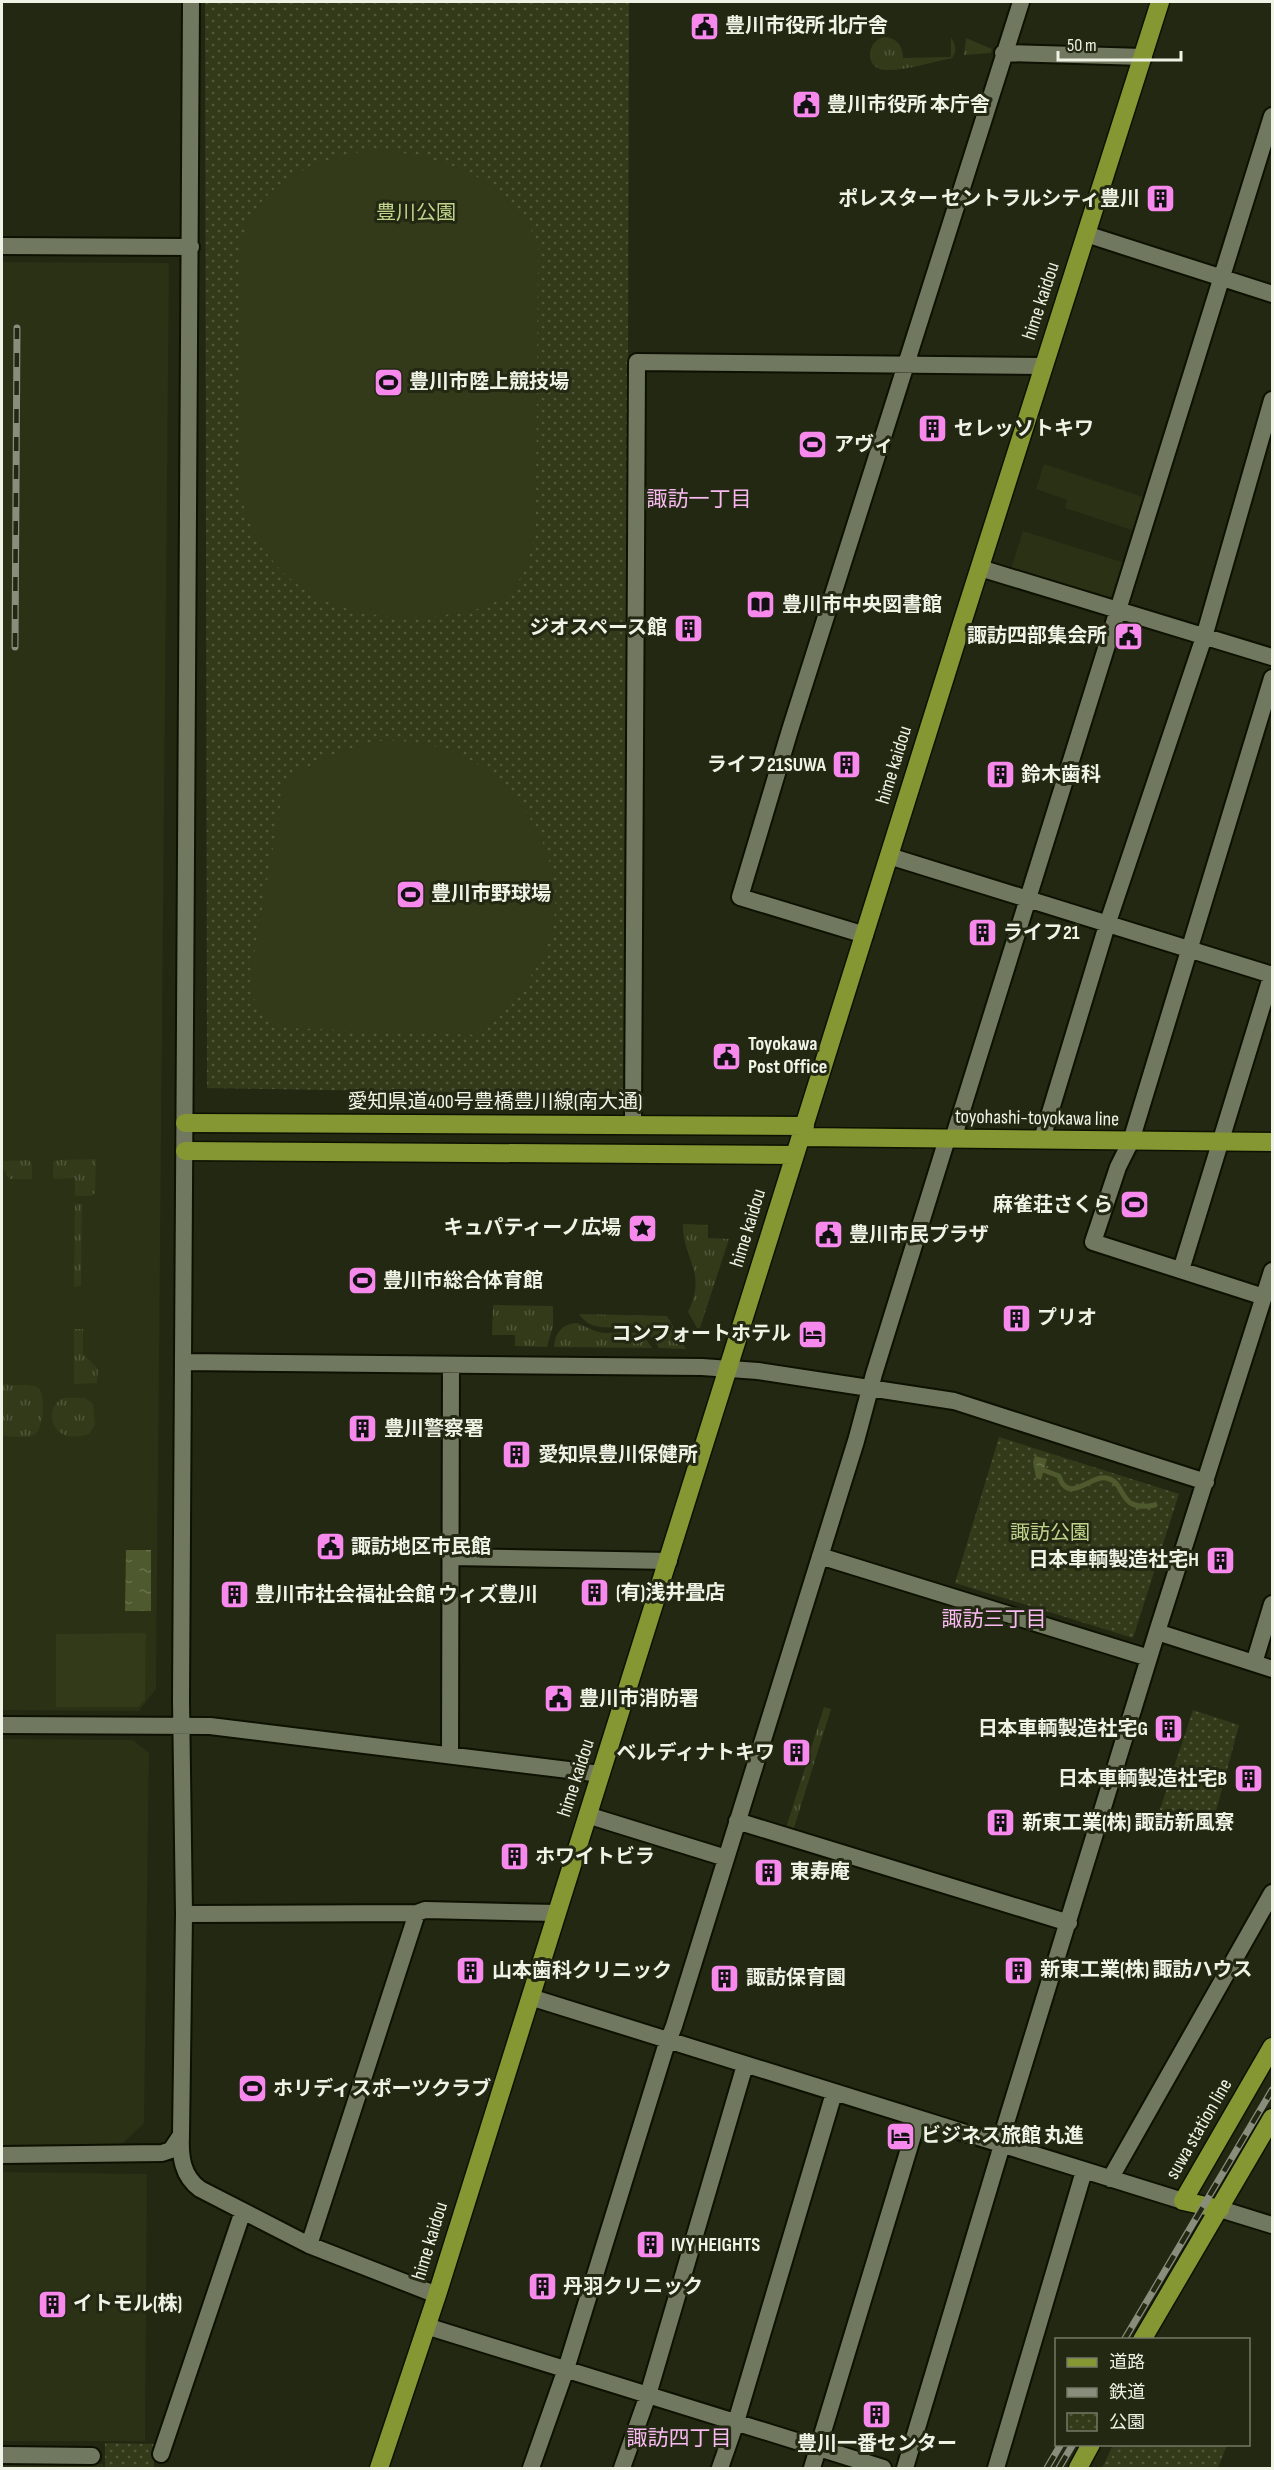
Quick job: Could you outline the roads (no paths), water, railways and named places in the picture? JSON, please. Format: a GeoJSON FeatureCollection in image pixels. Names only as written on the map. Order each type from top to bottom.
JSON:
{"type":"FeatureCollection","features":[{"type":"Feature","properties":{"kind":"main road","name":"hime kaidou"},"geometry":{"type":"LineString","coordinates":[[379,2469],[669,1561],[1043,366],[1160,2]]}},
{"type":"Feature","properties":{"kind":"main road","name":"愛知県道400号豊橋豊川線(南大通)"},"geometry":{"type":"LineString","coordinates":[[185,1123],[633,1125],[803,1132]]}},
{"type":"Feature","properties":{"kind":"main road","name":"toyohashi-toyokawa line"},"geometry":{"type":"LineString","coordinates":[[803,1132],[950,1139],[1272,1142]]}},
{"type":"Feature","properties":{"kind":"main road"},"geometry":{"type":"LineString","coordinates":[[185,1151],[795,1155]]}},
{"type":"Feature","properties":{"kind":"main road","name":"suwa station line"},"geometry":{"type":"LineString","coordinates":[[1220,2209],[1183,2201],[1272,2047]]}},
{"type":"Feature","properties":{"kind":"main road"},"geometry":{"type":"LineString","coordinates":[[1143,2338],[1272,2118]]}},
{"type":"Feature","properties":{"kind":"main road"},"geometry":{"type":"LineString","coordinates":[[1078,2469],[1090,2446]]}},
{"type":"Feature","properties":{"kind":"street"},"geometry":{"type":"LineString","coordinates":[[191,2],[183,1362],[182,2162],[193,2184],[243,2211],[309,2245],[436,2295]]}},
{"type":"Feature","properties":{"kind":"street"},"geometry":{"type":"LineString","coordinates":[[865,934],[740,897],[790,730],[1021,2]]}},
{"type":"Feature","properties":{"kind":"street"},"geometry":{"type":"LineString","coordinates":[[1004,53],[1144,57]]}},
{"type":"Feature","properties":{"kind":"street"},"geometry":{"type":"LineString","coordinates":[[531,2469],[566,2369],[868,1404],[870,1388],[1029,900],[1272,116]]}},
{"type":"Feature","properties":{"kind":"street"},"geometry":{"type":"LineString","coordinates":[[1086,234],[1272,294]]}},
{"type":"Feature","properties":{"kind":"street"},"geometry":{"type":"LineString","coordinates":[[2,246],[191,247]]}},
{"type":"Feature","properties":{"kind":"street"},"geometry":{"type":"LineString","coordinates":[[633,1125],[637,362],[1043,366]]}},
{"type":"Feature","properties":{"kind":"street"},"geometry":{"type":"LineString","coordinates":[[1042,1139],[1107,925],[1204,637],[1272,400]]}},
{"type":"Feature","properties":{"kind":"street"},"geometry":{"type":"LineString","coordinates":[[980,568],[1272,657]]}},
{"type":"Feature","properties":{"kind":"street"},"geometry":{"type":"LineString","coordinates":[[1264,1297],[1093,1242],[1118,1167],[1131,1142],[1272,678]]}},
{"type":"Feature","properties":{"kind":"street"},"geometry":{"type":"LineString","coordinates":[[890,856],[1272,975],[1181,1270]]}},
{"type":"Feature","properties":{"kind":"street"},"geometry":{"type":"LineString","coordinates":[[905,2469],[1002,2145],[1005,2126],[1157,1632],[1206,1482],[1266,1318],[1264,1297],[1272,1277]]}},
{"type":"Feature","properties":{"kind":"street"},"geometry":{"type":"LineString","coordinates":[[183,1362],[728,1369],[954,1401],[1206,1482]]}},
{"type":"Feature","properties":{"kind":"street"},"geometry":{"type":"LineString","coordinates":[[450,1755],[451,1365]]}},
{"type":"Feature","properties":{"kind":"street"},"geometry":{"type":"LineString","coordinates":[[820,1556],[1149,1658]]}},
{"type":"Feature","properties":{"kind":"street"},"geometry":{"type":"LineString","coordinates":[[450,1557],[669,1561]]}},
{"type":"Feature","properties":{"kind":"street"},"geometry":{"type":"LineString","coordinates":[[1254,1663],[1272,1604]]}},
{"type":"Feature","properties":{"kind":"street"},"geometry":{"type":"LineString","coordinates":[[1157,1632],[1272,1669]]}},
{"type":"Feature","properties":{"kind":"street"},"geometry":{"type":"LineString","coordinates":[[2,1725],[182,1725],[601,1774]]}},
{"type":"Feature","properties":{"kind":"street"},"geometry":{"type":"LineString","coordinates":[[587,1815],[726,1858]]}},
{"type":"Feature","properties":{"kind":"street"},"geometry":{"type":"LineString","coordinates":[[737,1821],[1069,1923]]}},
{"type":"Feature","properties":{"kind":"street"},"geometry":{"type":"LineString","coordinates":[[1110,2179],[1272,1893]]}},
{"type":"Feature","properties":{"kind":"street"},"geometry":{"type":"LineString","coordinates":[[184,1914],[417,1913],[425,1910],[557,1913]]}},
{"type":"Feature","properties":{"kind":"street"},"geometry":{"type":"LineString","coordinates":[[309,2245],[417,1913]]}},
{"type":"Feature","properties":{"kind":"street"},"geometry":{"type":"LineString","coordinates":[[530,1997],[1183,2201]]}},
{"type":"Feature","properties":{"kind":"street"},"geometry":{"type":"LineString","coordinates":[[622,2469],[648,2395],[745,2065]]}},
{"type":"Feature","properties":{"kind":"street"},"geometry":{"type":"LineString","coordinates":[[720,2469],[834,2093]]}},
{"type":"Feature","properties":{"kind":"street"},"geometry":{"type":"LineString","coordinates":[[812,2469],[820,2449],[918,2119]]}},
{"type":"Feature","properties":{"kind":"street"},"geometry":{"type":"LineString","coordinates":[[2,2155],[162,2153],[171,2150],[181,2135]]}},
{"type":"Feature","properties":{"kind":"street"},"geometry":{"type":"LineString","coordinates":[[996,2469],[1084,2171]]}},
{"type":"Feature","properties":{"kind":"street"},"geometry":{"type":"LineString","coordinates":[[1220,2209],[1272,2225]]}},
{"type":"Feature","properties":{"kind":"street"},"geometry":{"type":"LineString","coordinates":[[161,2454],[243,2211]]}},
{"type":"Feature","properties":{"kind":"street"},"geometry":{"type":"LineString","coordinates":[[426,2326],[883,2469]]}},
{"type":"Feature","properties":{"kind":"street"},"geometry":{"type":"LineString","coordinates":[[2,2455],[92,2456]]}},
{"type":"Feature","properties":{"kind":"water"},"geometry":{"type":"Polygon","coordinates":[[[1035,1456],[1047,1459],[1041,1480],[1036,1478],[1033,1462],[1035,1456]]]}},
{"type":"Feature","properties":{"kind":"water"},"geometry":{"type":"Polygon","coordinates":[[[126,1550],[151,1550],[151,1611],[125,1611],[126,1550]]]}},
{"type":"Feature","properties":{"kind":"waterway"},"geometry":{"type":"LineString","coordinates":[[1043,1470],[1059,1476],[1063,1484],[1074,1489],[1093,1480],[1106,1478],[1113,1481],[1128,1501],[1134,1505],[1155,1505]]}},
{"type":"Feature","properties":{"kind":"railway"},"geometry":{"type":"LineString","coordinates":[[15,647],[17,328]]}},
{"type":"Feature","properties":{"kind":"railway"},"geometry":{"type":"LineString","coordinates":[[1125,2338],[1272,2090]]}},
{"type":"Feature","properties":{"kind":"railway"},"geometry":{"type":"LineString","coordinates":[[1047,2468],[1060,2446]]}},
{"type":"Feature","properties":{"kind":"railway"},"geometry":{"type":"LineString","coordinates":[[1059,2468],[1072,2446]]}},
{"type":"Feature","properties":{"kind":"place","name":"豊川市役所 北庁舎"},"geometry":{"type":"Point","coordinates":[704,26]}},
{"type":"Feature","properties":{"kind":"place","name":"豊川市役所 本庁舎"},"geometry":{"type":"Point","coordinates":[806,105]}},
{"type":"Feature","properties":{"kind":"place","name":"ポレスター セントラルシティ豊川"},"geometry":{"type":"Point","coordinates":[1161,199]}},
{"type":"Feature","properties":{"kind":"place","name":"豊川市陸上競技場"},"geometry":{"type":"Point","coordinates":[388,382]}},
{"type":"Feature","properties":{"kind":"place","name":"セレッソトキワ"},"geometry":{"type":"Point","coordinates":[933,429]}},
{"type":"Feature","properties":{"kind":"place","name":"アヴィ"},"geometry":{"type":"Point","coordinates":[813,445]}},
{"type":"Feature","properties":{"kind":"place","name":"豊川市中央図書館"},"geometry":{"type":"Point","coordinates":[761,605]}},
{"type":"Feature","properties":{"kind":"place","name":"ジオスペース館"},"geometry":{"type":"Point","coordinates":[688,628]}},
{"type":"Feature","properties":{"kind":"place","name":"諏訪四部集会所"},"geometry":{"type":"Point","coordinates":[1128,636]}},
{"type":"Feature","properties":{"kind":"place","name":"ライフ21SUWA"},"geometry":{"type":"Point","coordinates":[847,765]}},
{"type":"Feature","properties":{"kind":"place","name":"鈴木歯科"},"geometry":{"type":"Point","coordinates":[1000,775]}},
{"type":"Feature","properties":{"kind":"place","name":"豊川市野球場"},"geometry":{"type":"Point","coordinates":[410,894]}},
{"type":"Feature","properties":{"kind":"place","name":"ライフ21"},"geometry":{"type":"Point","coordinates":[982,933]}},
{"type":"Feature","properties":{"kind":"place","name":"Toyokawa Post Office"},"geometry":{"type":"Point","coordinates":[727,1056]}},
{"type":"Feature","properties":{"kind":"place","name":"麻雀荘さくら"},"geometry":{"type":"Point","coordinates":[1134,1205]}},
{"type":"Feature","properties":{"kind":"place","name":"キュパティーノ広場"},"geometry":{"type":"Point","coordinates":[642,1228]}},
{"type":"Feature","properties":{"kind":"place","name":"豊川市民プラザ"},"geometry":{"type":"Point","coordinates":[828,1235]}},
{"type":"Feature","properties":{"kind":"place","name":"豊川市総合体育館"},"geometry":{"type":"Point","coordinates":[362,1281]}},
{"type":"Feature","properties":{"kind":"place","name":"プリオ"},"geometry":{"type":"Point","coordinates":[1016,1318]}},
{"type":"Feature","properties":{"kind":"place","name":"コンフォートホテル"},"geometry":{"type":"Point","coordinates":[812,1334]}},
{"type":"Feature","properties":{"kind":"place","name":"豊川警察署"},"geometry":{"type":"Point","coordinates":[363,1429]}},
{"type":"Feature","properties":{"kind":"place","name":"愛知県豊川保健所"},"geometry":{"type":"Point","coordinates":[517,1455]}},
{"type":"Feature","properties":{"kind":"place","name":"諏訪地区市民館"},"geometry":{"type":"Point","coordinates":[330,1547]}},
{"type":"Feature","properties":{"kind":"place","name":"日本車輌製造社宅H"},"geometry":{"type":"Point","coordinates":[1220,1560]}},
{"type":"Feature","properties":{"kind":"place","name":"(有)浅井畳店"},"geometry":{"type":"Point","coordinates":[595,1593]}},
{"type":"Feature","properties":{"kind":"place","name":"豊川市社会福祉会館 ウィズ豊川"},"geometry":{"type":"Point","coordinates":[234,1595]}},
{"type":"Feature","properties":{"kind":"place","name":"豊川市消防署"},"geometry":{"type":"Point","coordinates":[558,1699]}},
{"type":"Feature","properties":{"kind":"place","name":"日本車輌製造社宅G"},"geometry":{"type":"Point","coordinates":[1169,1729]}},
{"type":"Feature","properties":{"kind":"place","name":"ベルディナトキワ"},"geometry":{"type":"Point","coordinates":[796,1753]}},
{"type":"Feature","properties":{"kind":"place","name":"日本車輌製造社宅B"},"geometry":{"type":"Point","coordinates":[1248,1779]}},
{"type":"Feature","properties":{"kind":"place","name":"新東工業(株) 諏訪新風寮"},"geometry":{"type":"Point","coordinates":[1001,1823]}},
{"type":"Feature","properties":{"kind":"place","name":"ホワイトビラ"},"geometry":{"type":"Point","coordinates":[514,1857]}},
{"type":"Feature","properties":{"kind":"place","name":"東寿庵"},"geometry":{"type":"Point","coordinates":[769,1872]}},
{"type":"Feature","properties":{"kind":"place","name":"新東工業(株) 諏訪ハウス"},"geometry":{"type":"Point","coordinates":[1019,1970]}},
{"type":"Feature","properties":{"kind":"place","name":"山本歯科クリニック"},"geometry":{"type":"Point","coordinates":[471,1971]}},
{"type":"Feature","properties":{"kind":"place","name":"諏訪保育園"},"geometry":{"type":"Point","coordinates":[725,1978]}},
{"type":"Feature","properties":{"kind":"place","name":"ホリディスポーツクラブ"},"geometry":{"type":"Point","coordinates":[252,2089]}},
{"type":"Feature","properties":{"kind":"place","name":"ビジネス旅館 丸進"},"geometry":{"type":"Point","coordinates":[900,2136]}},
{"type":"Feature","properties":{"kind":"place","name":"IVY HEIGHTS"},"geometry":{"type":"Point","coordinates":[650,2245]}},
{"type":"Feature","properties":{"kind":"place","name":"丹羽クリニック"},"geometry":{"type":"Point","coordinates":[542,2287]}},
{"type":"Feature","properties":{"kind":"place","name":"イトモル(株)"},"geometry":{"type":"Point","coordinates":[52,2304]}},
{"type":"Feature","properties":{"kind":"place","name":"豊川一番センター"},"geometry":{"type":"Point","coordinates":[877,2414]}},
{"type":"Feature","properties":{"kind":"district","name":"諏訪一丁目"},"geometry":{"type":"Point","coordinates":[699,499]}},
{"type":"Feature","properties":{"kind":"district","name":"諏訪三丁目"},"geometry":{"type":"Point","coordinates":[994,1619]}},
{"type":"Feature","properties":{"kind":"district","name":"諏訪四丁目"},"geometry":{"type":"Point","coordinates":[679,2438]}},
{"type":"Feature","properties":{"kind":"park label","name":"豊川公園"},"geometry":{"type":"Point","coordinates":[416,213]}},
{"type":"Feature","properties":{"kind":"park label","name":"諏訪公園"},"geometry":{"type":"Point","coordinates":[1050,1533]}}]}
